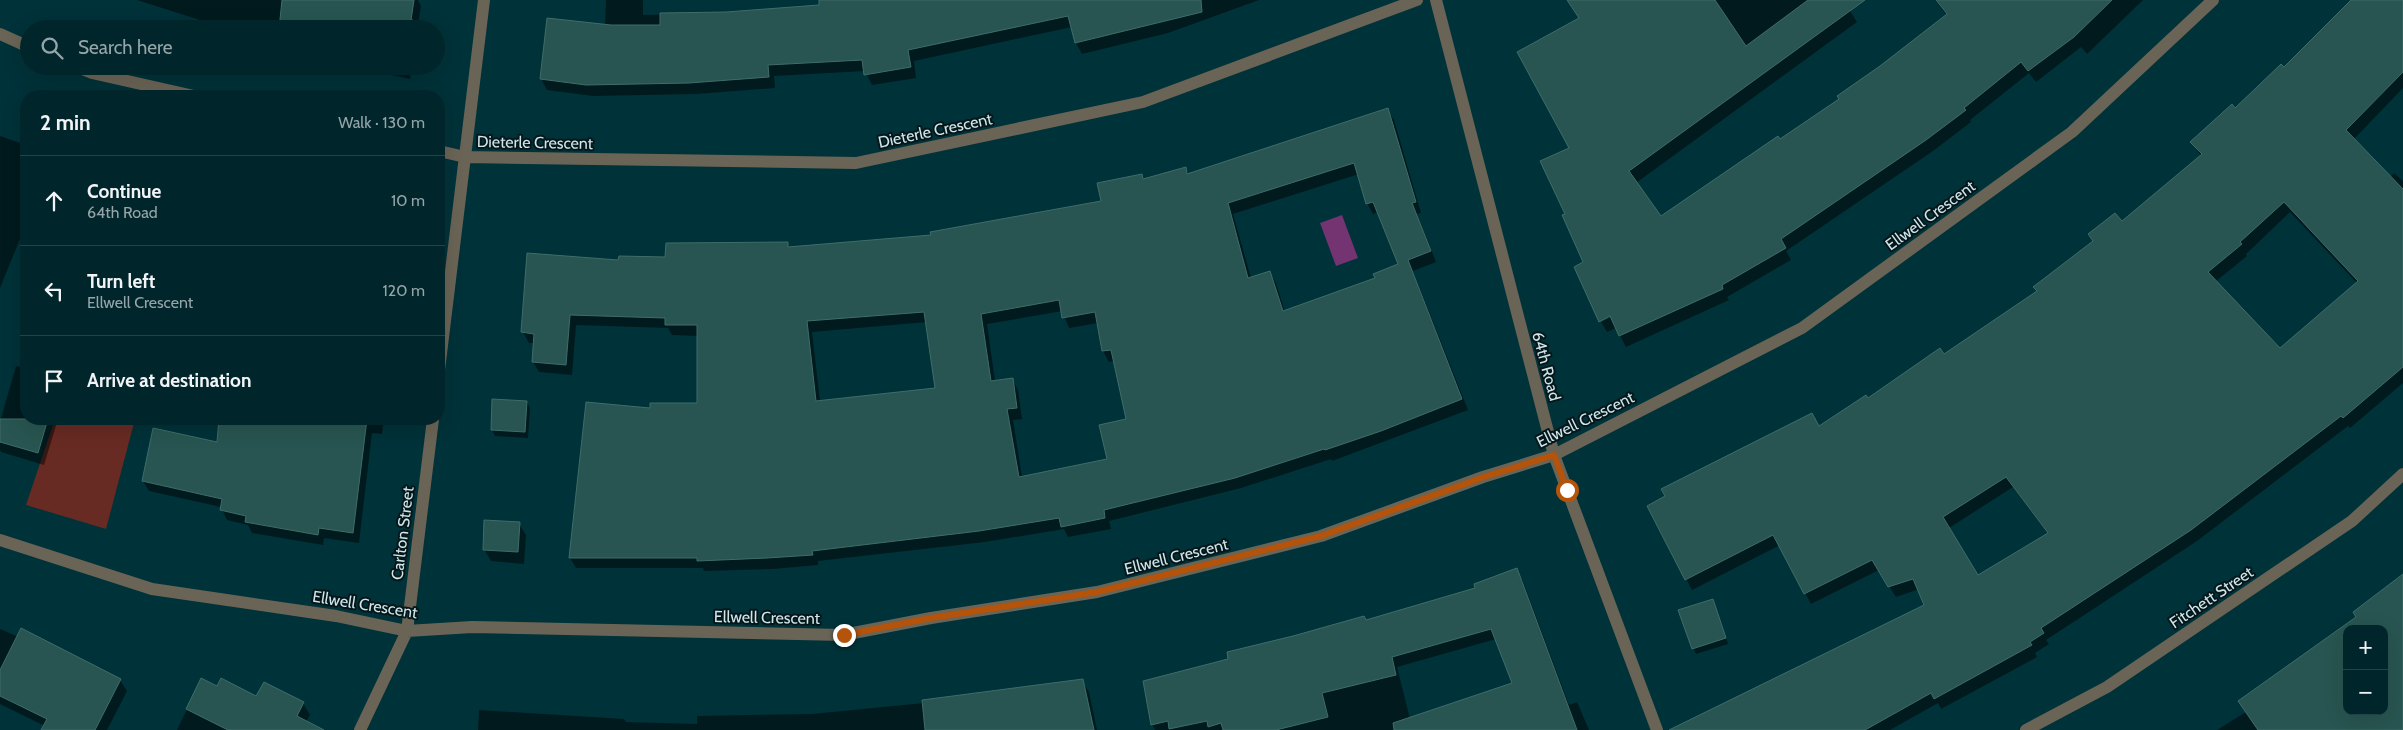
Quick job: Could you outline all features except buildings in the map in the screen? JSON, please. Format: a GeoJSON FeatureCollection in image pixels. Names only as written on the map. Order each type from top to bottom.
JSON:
{"type":"FeatureCollection","features":[{"type":"Feature","properties":{"kind":"street"},"geometry":{"type":"LineString","coordinates":[[445,321],[484,0]]}},
{"type":"Feature","properties":{"kind":"street","name":"Dieterle Crescent"},"geometry":{"type":"LineString","coordinates":[[445,152],[465,157],[856,163],[1144,102],[1417,0]]}},
{"type":"Feature","properties":{"kind":"street","name":"64th Road"},"geometry":{"type":"LineString","coordinates":[[1436,0],[1554,455],[1657,730]]}},
{"type":"Feature","properties":{"kind":"street","name":"Ellwell Crescent"},"geometry":{"type":"LineString","coordinates":[[0,540],[152,589],[336,616],[407,630],[472,627],[844,635],[931,618],[1097,592],[1311,539],[1484,477],[1554,455],[1802,328],[2072,132],[2214,0]]}},
{"type":"Feature","properties":{"kind":"street"},"geometry":{"type":"LineString","coordinates":[[0,34],[20,42]]}},
{"type":"Feature","properties":{"kind":"street"},"geometry":{"type":"LineString","coordinates":[[101,75],[167,90]]}},
{"type":"Feature","properties":{"kind":"street","name":"Carlton Street"},"geometry":{"type":"LineString","coordinates":[[360,730],[407,630],[432,425]]}},
{"type":"Feature","properties":{"kind":"street","name":"Fitchett Street"},"geometry":{"type":"LineString","coordinates":[[2026,730],[2107,687],[2352,521],[2403,474]]}},
{"type":"Feature","properties":{"kind":"shaded area"},"geometry":{"type":"Polygon","coordinates":[[[1342,215],[1358,258],[1336,266],[1320,223],[1342,215]]]}},
{"type":"Feature","properties":{"kind":"shaded area"},"geometry":{"type":"Polygon","coordinates":[[[53,425],[133,425],[106,529],[26,505],[53,425]]]}},
{"type":"Feature","properties":{"kind":"route"},"geometry":{"type":"LineString","coordinates":[[844,635],[931,618],[1097,592],[1321,536],[1484,477],[1554,455],[1567,490]]}}]}
